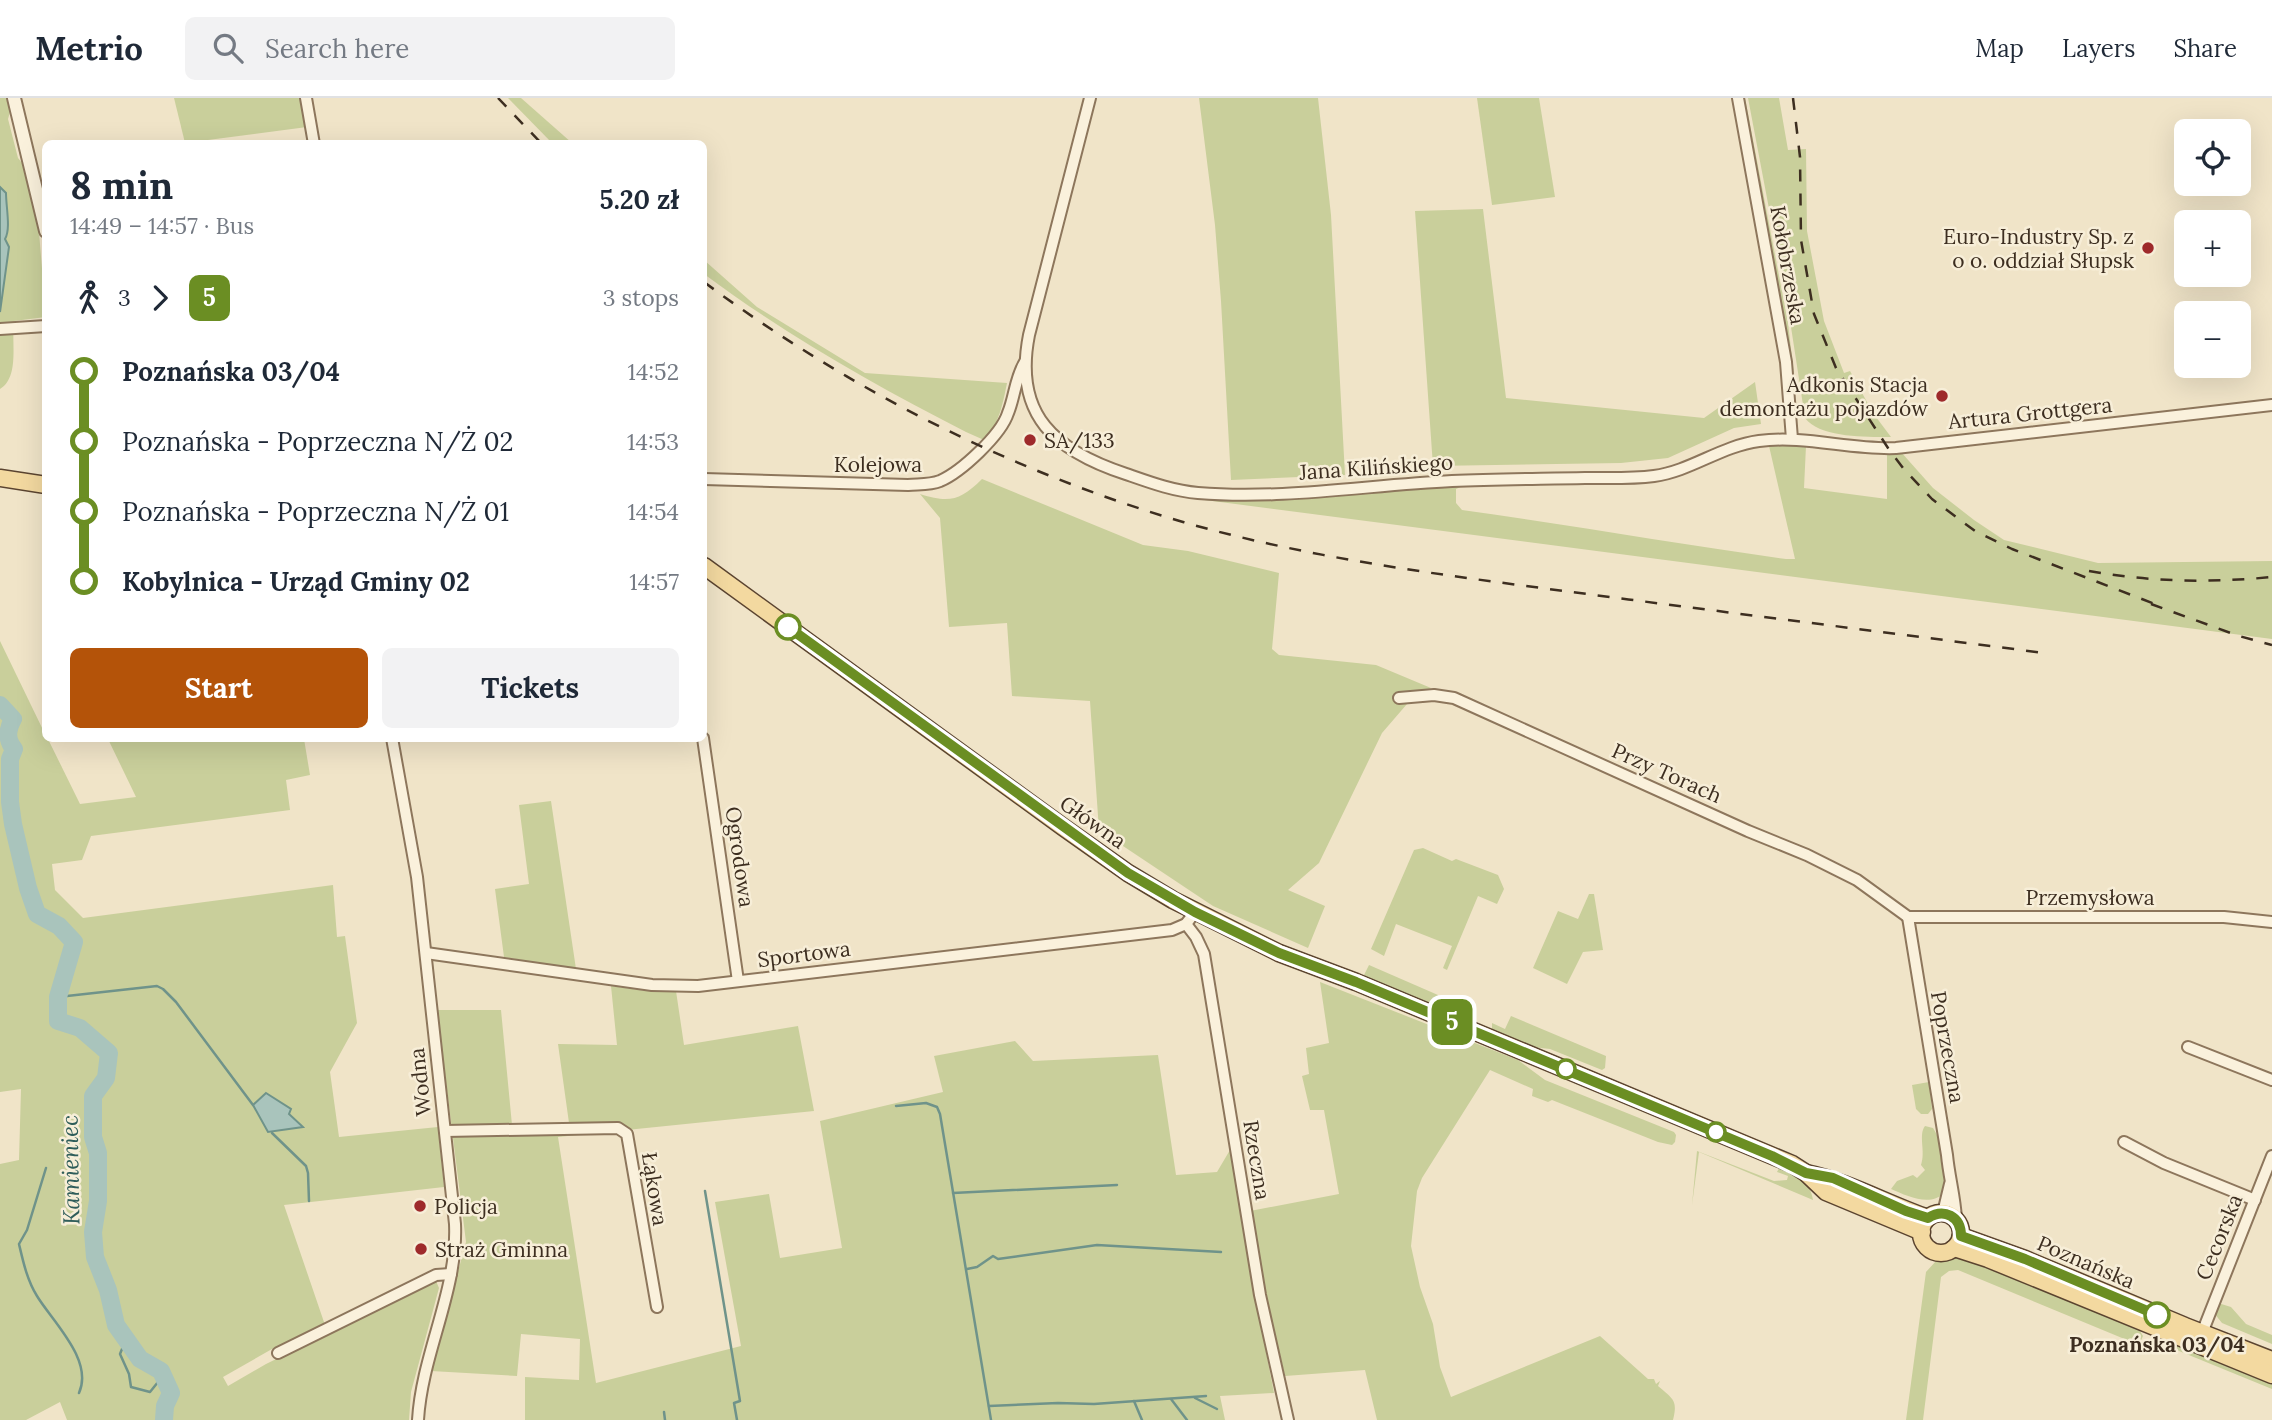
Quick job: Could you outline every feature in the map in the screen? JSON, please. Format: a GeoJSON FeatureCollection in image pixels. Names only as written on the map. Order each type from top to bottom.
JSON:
{"type":"FeatureCollection","features":[{"type":"Feature","properties":{"kind":"main road"},"geometry":{"type":"LineString","coordinates":[[0,478],[42,484]]}},
{"type":"Feature","properties":{"kind":"main road","name":"Główna"},"geometry":{"type":"LineString","coordinates":[[707,567],[1191,918],[1499,1041],[1772,1156],[1806,1173],[1833,1178],[1906,1211],[1937,1220]]}},
{"type":"Feature","properties":{"kind":"main road"},"geometry":{"type":"LineString","coordinates":[[1937,1220],[1959,1224],[1957,1242],[1943,1253],[1931,1250],[1926,1245],[1937,1220]]}},
{"type":"Feature","properties":{"kind":"main road","name":"Poznańska"},"geometry":{"type":"LineString","coordinates":[[1957,1242],[2025,1259],[2272,1360]]}},
{"type":"Feature","properties":{"kind":"main road","name":"Poznańska"},"geometry":{"type":"LineString","coordinates":[[1957,1242],[1988,1259],[2272,1375]]}},
{"type":"Feature","properties":{"kind":"street"},"geometry":{"type":"LineString","coordinates":[[14,98],[42,214]]}},
{"type":"Feature","properties":{"kind":"street"},"geometry":{"type":"LineString","coordinates":[[306,98],[313,140]]}},
{"type":"Feature","properties":{"kind":"street"},"geometry":{"type":"LineString","coordinates":[[1083,98],[1086,113]]}},
{"type":"Feature","properties":{"kind":"street"},"geometry":{"type":"LineString","coordinates":[[1026,360],[1029,335],[1090,98]]}},
{"type":"Feature","properties":{"kind":"street","name":"Kołobrzeska"},"geometry":{"type":"LineString","coordinates":[[1738,98],[1786,362],[1792,439]]}},
{"type":"Feature","properties":{"kind":"street"},"geometry":{"type":"LineString","coordinates":[[0,329],[42,326]]}},
{"type":"Feature","properties":{"kind":"street","name":"Jana Kilińskiego"},"geometry":{"type":"LineString","coordinates":[[1026,360],[1028,388],[1037,412],[1049,431],[1066,447],[1104,467],[1164,487],[1195,492],[1301,492],[1454,481],[1653,476],[1678,471],[1742,445],[1792,439]]}},
{"type":"Feature","properties":{"kind":"street","name":"Kolejowa"},"geometry":{"type":"LineString","coordinates":[[707,479],[908,485],[943,480],[974,456],[1005,421],[1016,382],[1026,360]]}},
{"type":"Feature","properties":{"kind":"street","name":"Artura Grottgera"},"geometry":{"type":"LineString","coordinates":[[1792,439],[1850,447],[1896,448],[2272,405]]}},
{"type":"Feature","properties":{"kind":"street","name":"Przy Torach"},"geometry":{"type":"LineString","coordinates":[[1399,698],[1434,695],[1454,698],[1807,855],[1857,880],[1908,917]]}},
{"type":"Feature","properties":{"kind":"street","name":"Wodna"},"geometry":{"type":"LineString","coordinates":[[393,742],[410,831],[426,953],[456,1247],[422,1386],[418,1420]]}},
{"type":"Feature","properties":{"kind":"street","name":"Ogrodowa"},"geometry":{"type":"LineString","coordinates":[[704,742],[738,981]]}},
{"type":"Feature","properties":{"kind":"street","name":"Przemysłowa"},"geometry":{"type":"LineString","coordinates":[[1908,917],[2224,917],[2272,922]]}},
{"type":"Feature","properties":{"kind":"street","name":"Poprzeczna"},"geometry":{"type":"LineString","coordinates":[[1908,917],[1955,1202],[1937,1220]]}},
{"type":"Feature","properties":{"kind":"street","name":"Sportowa"},"geometry":{"type":"LineString","coordinates":[[426,953],[652,985],[698,986],[1172,930],[1191,918]]}},
{"type":"Feature","properties":{"kind":"street","name":"Rzeczna"},"geometry":{"type":"LineString","coordinates":[[1191,918],[1204,954],[1260,1295],[1288,1420]]}},
{"type":"Feature","properties":{"kind":"street"},"geometry":{"type":"LineString","coordinates":[[2188,1047],[2272,1080]]}},
{"type":"Feature","properties":{"kind":"street","name":"Łąkowa"},"geometry":{"type":"LineString","coordinates":[[445,1131],[618,1128],[627,1134],[657,1307]]}},
{"type":"Feature","properties":{"kind":"street"},"geometry":{"type":"LineString","coordinates":[[2124,1142],[2164,1163],[2255,1200]]}},
{"type":"Feature","properties":{"kind":"street","name":"Cecorska"},"geometry":{"type":"LineString","coordinates":[[2202,1333],[2272,1156]]}},
{"type":"Feature","properties":{"kind":"street"},"geometry":{"type":"LineString","coordinates":[[278,1353],[436,1275],[451,1274]]}},
{"type":"Feature","properties":{"kind":"green space"},"geometry":{"type":"Polygon","coordinates":[[[0,98],[6,98],[10,112],[8,119],[39,232],[42,318],[14,321],[12,367],[10,376],[0,389],[0,98]]]}},
{"type":"Feature","properties":{"kind":"green space"},"geometry":{"type":"Polygon","coordinates":[[[174,98],[301,98],[307,127],[208,140],[184,140],[174,98]]]}},
{"type":"Feature","properties":{"kind":"green space"},"geometry":{"type":"Polygon","coordinates":[[[508,98],[521,98],[569,140],[549,140],[508,98]]]}},
{"type":"Feature","properties":{"kind":"green space"},"geometry":{"type":"Polygon","coordinates":[[[1199,98],[1318,98],[1331,215],[1345,475],[1231,480],[1215,225],[1199,98]]]}},
{"type":"Feature","properties":{"kind":"green space"},"geometry":{"type":"Polygon","coordinates":[[[1477,98],[1539,98],[1555,197],[1492,205],[1477,98]]]}},
{"type":"Feature","properties":{"kind":"green space"},"geometry":{"type":"Polygon","coordinates":[[[1743,98],[1788,323],[1795,383],[1794,384],[1792,359],[1743,98]]]}},
{"type":"Feature","properties":{"kind":"green space"},"geometry":{"type":"Polygon","coordinates":[[[1748,98],[1779,98],[1788,150],[1806,149],[1807,231],[1824,321],[1844,373],[1850,371],[1873,413],[1891,437],[1832,433],[1812,425],[1805,418],[1789,314],[1748,98]]]}},
{"type":"Feature","properties":{"kind":"green space"},"geometry":{"type":"Polygon","coordinates":[[[1483,209],[1506,398],[1704,418],[1755,382],[1761,424],[1734,428],[1668,458],[1621,463],[1433,466],[1415,211],[1483,209]]]}},
{"type":"Feature","properties":{"kind":"green space"},"geometry":{"type":"Polygon","coordinates":[[[707,263],[757,307],[865,373],[1007,383],[1000,413],[993,428],[984,440],[966,432],[864,377],[707,276],[707,263]]]}},
{"type":"Feature","properties":{"kind":"green space"},"geometry":{"type":"Polygon","coordinates":[[[1769,446],[1806,446],[1804,488],[1887,499],[1887,454],[1901,452],[1933,488],[2004,540],[2098,563],[2272,561],[2272,639],[1197,499],[1315,496],[1463,486],[1456,489],[1456,503],[1462,510],[1795,559],[1769,446]]]}},
{"type":"Feature","properties":{"kind":"green space"},"geometry":{"type":"Polygon","coordinates":[[[982,479],[1143,545],[1188,551],[1279,573],[1272,649],[1279,655],[1376,665],[1431,688],[1407,704],[1382,733],[1319,863],[1288,890],[1325,906],[1308,948],[1213,906],[1099,830],[1090,701],[1012,696],[1007,623],[949,627],[940,518],[920,494],[939,499],[954,498],[967,492],[982,479]]]}},
{"type":"Feature","properties":{"kind":"green space"},"geometry":{"type":"Polygon","coordinates":[[[0,641],[42,728],[42,742],[49,742],[80,804],[136,797],[109,742],[304,742],[310,775],[286,780],[290,810],[91,836],[82,860],[52,864],[55,890],[83,918],[333,885],[337,937],[345,936],[357,1023],[330,1072],[339,1137],[438,1127],[444,1187],[284,1205],[325,1325],[272,1349],[223,1377],[228,1386],[266,1364],[436,1281],[439,1288],[411,1392],[409,1420],[67,1420],[60,1402],[26,1420],[0,1420],[0,1164],[19,1160],[21,1089],[0,1092],[0,641]]]}},
{"type":"Feature","properties":{"kind":"green space"},"geometry":{"type":"Polygon","coordinates":[[[551,801],[576,969],[504,957],[495,889],[529,884],[519,805],[551,801]]]}},
{"type":"Feature","properties":{"kind":"green space"},"geometry":{"type":"Polygon","coordinates":[[[1423,848],[1452,861],[1456,859],[1498,875],[1504,889],[1497,904],[1478,896],[1447,970],[1443,968],[1452,946],[1396,924],[1384,956],[1371,949],[1414,850],[1423,848]]]}},
{"type":"Feature","properties":{"kind":"green space"},"geometry":{"type":"Polygon","coordinates":[[[1589,894],[1594,894],[1603,950],[1583,952],[1567,984],[1533,968],[1558,911],[1578,919],[1589,894]]]}},
{"type":"Feature","properties":{"kind":"green space"},"geometry":{"type":"Polygon","coordinates":[[[1369,965],[1438,995],[1432,1005],[1367,979],[1364,975],[1369,965]]]}},
{"type":"Feature","properties":{"kind":"green space"},"geometry":{"type":"Polygon","coordinates":[[[1320,982],[1518,1060],[1545,1080],[1674,1132],[1675,1142],[1672,1145],[1658,1142],[1552,1100],[1548,1102],[1532,1096],[1533,1089],[1490,1070],[1422,1178],[1417,1191],[1411,1246],[1420,1287],[1433,1324],[1440,1367],[1451,1397],[1600,1336],[1648,1379],[1654,1379],[1656,1384],[1660,1381],[1658,1386],[1671,1397],[1674,1404],[1673,1420],[1377,1420],[1365,1370],[1285,1376],[1250,1211],[1339,1194],[1324,1110],[1310,1110],[1302,1076],[1309,1074],[1306,1048],[1329,1043],[1320,982]]]}},
{"type":"Feature","properties":{"kind":"green space"},"geometry":{"type":"Polygon","coordinates":[[[611,986],[647,991],[676,991],[684,1045],[798,1026],[814,1111],[558,1137],[596,1383],[741,1346],[715,1202],[769,1194],[780,1258],[842,1248],[820,1121],[943,1092],[934,1056],[1015,1041],[1033,1061],[1158,1055],[1176,1175],[1217,1172],[1230,1150],[1274,1393],[1220,1396],[1225,1420],[525,1420],[525,1377],[579,1380],[580,1339],[521,1334],[517,1376],[431,1371],[466,1242],[437,1010],[501,1010],[512,1125],[569,1123],[558,1044],[617,1045],[611,986]]]}},
{"type":"Feature","properties":{"kind":"green space"},"geometry":{"type":"Polygon","coordinates":[[[1511,1016],[1606,1056],[1605,1068],[1602,1070],[1550,1049],[1532,1047],[1492,1030],[1492,1023],[1505,1029],[1511,1016]]]}},
{"type":"Feature","properties":{"kind":"green space"},"geometry":{"type":"Polygon","coordinates":[[[1929,1082],[1932,1109],[1928,1114],[1921,1114],[1916,1109],[1912,1085],[1929,1082]]]}},
{"type":"Feature","properties":{"kind":"green space"},"geometry":{"type":"Polygon","coordinates":[[[1925,1126],[1933,1128],[1940,1143],[1944,1193],[1925,1200],[1891,1189],[1897,1181],[1913,1175],[1917,1178],[1925,1170],[1921,1165],[1922,1134],[1925,1126]]]}},
{"type":"Feature","properties":{"kind":"green space"},"geometry":{"type":"Polygon","coordinates":[[[1697,1151],[1774,1181],[1787,1180],[1788,1176],[1777,1172],[1780,1166],[1806,1183],[1813,1200],[1699,1152],[1692,1205],[1697,1151]]]}},
{"type":"Feature","properties":{"kind":"green space"},"geometry":{"type":"Polygon","coordinates":[[[1959,1256],[2137,1326],[2143,1336],[2139,1345],[1958,1270],[1949,1271],[1941,1277],[1923,1420],[1906,1420],[1926,1272],[1936,1261],[1959,1256]]]}},
{"type":"Feature","properties":{"kind":"green space"},"geometry":{"type":"Polygon","coordinates":[[[2218,1303],[2231,1307],[2246,1324],[2272,1335],[2272,1344],[2222,1323],[2214,1313],[2218,1303]]]}},
{"type":"Feature","properties":{"kind":"green space"},"geometry":{"type":"Polygon","coordinates":[[[2158,1336],[2272,1381],[2272,1389],[2157,1342],[2158,1336]]]}},
{"type":"Feature","properties":{"kind":"water"},"geometry":{"type":"Polygon","coordinates":[[[0,187],[6,193],[8,224],[5,239],[9,247],[0,312],[0,187]]]}},
{"type":"Feature","properties":{"kind":"water"},"geometry":{"type":"Polygon","coordinates":[[[266,1093],[291,1109],[289,1114],[303,1127],[268,1132],[253,1105],[266,1093]]]}},
{"type":"Feature","properties":{"kind":"waterway","name":"Kamieniec"},"geometry":{"type":"LineString","coordinates":[[0,705],[13,719],[8,734],[14,749],[10,759],[10,802],[28,888],[37,914],[59,926],[74,942],[58,997],[58,1021],[80,1028],[109,1053],[106,1078],[93,1096],[93,1137],[98,1153],[98,1201],[93,1232],[95,1257],[108,1290],[116,1325],[140,1359],[161,1371],[171,1393],[165,1406],[164,1420]]}},
{"type":"Feature","properties":{"kind":"waterway"},"geometry":{"type":"LineString","coordinates":[[58,997],[157,986],[163,989],[176,1002],[253,1105]]}},
{"type":"Feature","properties":{"kind":"waterway"},"geometry":{"type":"LineString","coordinates":[[896,1106],[926,1103],[937,1107],[940,1114],[991,1420]]}},
{"type":"Feature","properties":{"kind":"waterway"},"geometry":{"type":"LineString","coordinates":[[272,1133],[306,1166],[309,1201]]}},
{"type":"Feature","properties":{"kind":"waterway"},"geometry":{"type":"LineString","coordinates":[[46,1168],[27,1230],[19,1244],[34,1290],[76,1354],[81,1367],[79,1393]]}},
{"type":"Feature","properties":{"kind":"waterway"},"geometry":{"type":"LineString","coordinates":[[953,1193],[1117,1185]]}},
{"type":"Feature","properties":{"kind":"waterway"},"geometry":{"type":"LineString","coordinates":[[705,1191],[740,1401],[734,1403],[737,1420]]}},
{"type":"Feature","properties":{"kind":"waterway"},"geometry":{"type":"LineString","coordinates":[[967,1269],[977,1267],[993,1256],[998,1259],[1097,1245],[1221,1252]]}},
{"type":"Feature","properties":{"kind":"waterway"},"geometry":{"type":"LineString","coordinates":[[130,1343],[120,1354],[129,1374],[131,1387],[150,1392],[158,1382],[164,1380]]}},
{"type":"Feature","properties":{"kind":"waterway"},"geometry":{"type":"LineString","coordinates":[[989,1406],[1094,1404],[1206,1396]]}},
{"type":"Feature","properties":{"kind":"waterway"},"geometry":{"type":"LineString","coordinates":[[1195,1398],[1217,1409]]}},
{"type":"Feature","properties":{"kind":"waterway"},"geometry":{"type":"LineString","coordinates":[[1171,1399],[1187,1420]]}},
{"type":"Feature","properties":{"kind":"waterway"},"geometry":{"type":"LineString","coordinates":[[1134,1401],[1142,1420]]}},
{"type":"Feature","properties":{"kind":"waterway"},"geometry":{"type":"LineString","coordinates":[[664,1412],[665,1420]]}},
{"type":"Feature","properties":{"kind":"railway"},"geometry":{"type":"LineString","coordinates":[[498,98],[538,140]]}},
{"type":"Feature","properties":{"kind":"railway"},"geometry":{"type":"LineString","coordinates":[[1793,98],[1800,157],[1801,240],[1814,314],[1836,368],[1888,448],[1932,499],[1975,531],[2012,549],[2160,606]]}},
{"type":"Feature","properties":{"kind":"railway"},"geometry":{"type":"LineString","coordinates":[[707,284],[815,357],[873,392],[933,423],[1055,478],[1183,522],[1283,547],[1434,573],[2044,653]]}},
{"type":"Feature","properties":{"kind":"railway"},"geometry":{"type":"LineString","coordinates":[[2089,571],[2180,580],[2272,577]]}},
{"type":"Feature","properties":{"kind":"railway"},"geometry":{"type":"LineString","coordinates":[[2151,604],[2272,645]]}},
{"type":"Feature","properties":{"kind":"bus line","name":"5"},"geometry":{"type":"LineString","coordinates":[[788,627],[1128,873],[1195,912],[1279,953],[1499,1041],[1792,1164],[1806,1173],[1833,1178],[1928,1218],[1938,1213],[1950,1215],[1959,1224],[1961,1236],[2025,1259],[2157,1315]]}},
{"type":"Feature","properties":{"kind":"place","name":"Euro-Industry Sp. z o o. oddział Słupsk"},"geometry":{"type":"Point","coordinates":[2148,248]}},
{"type":"Feature","properties":{"kind":"place","name":"Adkonis Stacja demontażu pojazdów"},"geometry":{"type":"Point","coordinates":[1942,396]}},
{"type":"Feature","properties":{"kind":"place","name":"SA/133"},"geometry":{"type":"Point","coordinates":[1030,440]}},
{"type":"Feature","properties":{"kind":"place","name":"Policja"},"geometry":{"type":"Point","coordinates":[420,1206]}},
{"type":"Feature","properties":{"kind":"place","name":"Straż Gminna"},"geometry":{"type":"Point","coordinates":[421,1249]}},
{"type":"Feature","properties":{"kind":"place","name":"Poznańska 03/04"},"geometry":{"type":"Point","coordinates":[2157,1315]}}]}
